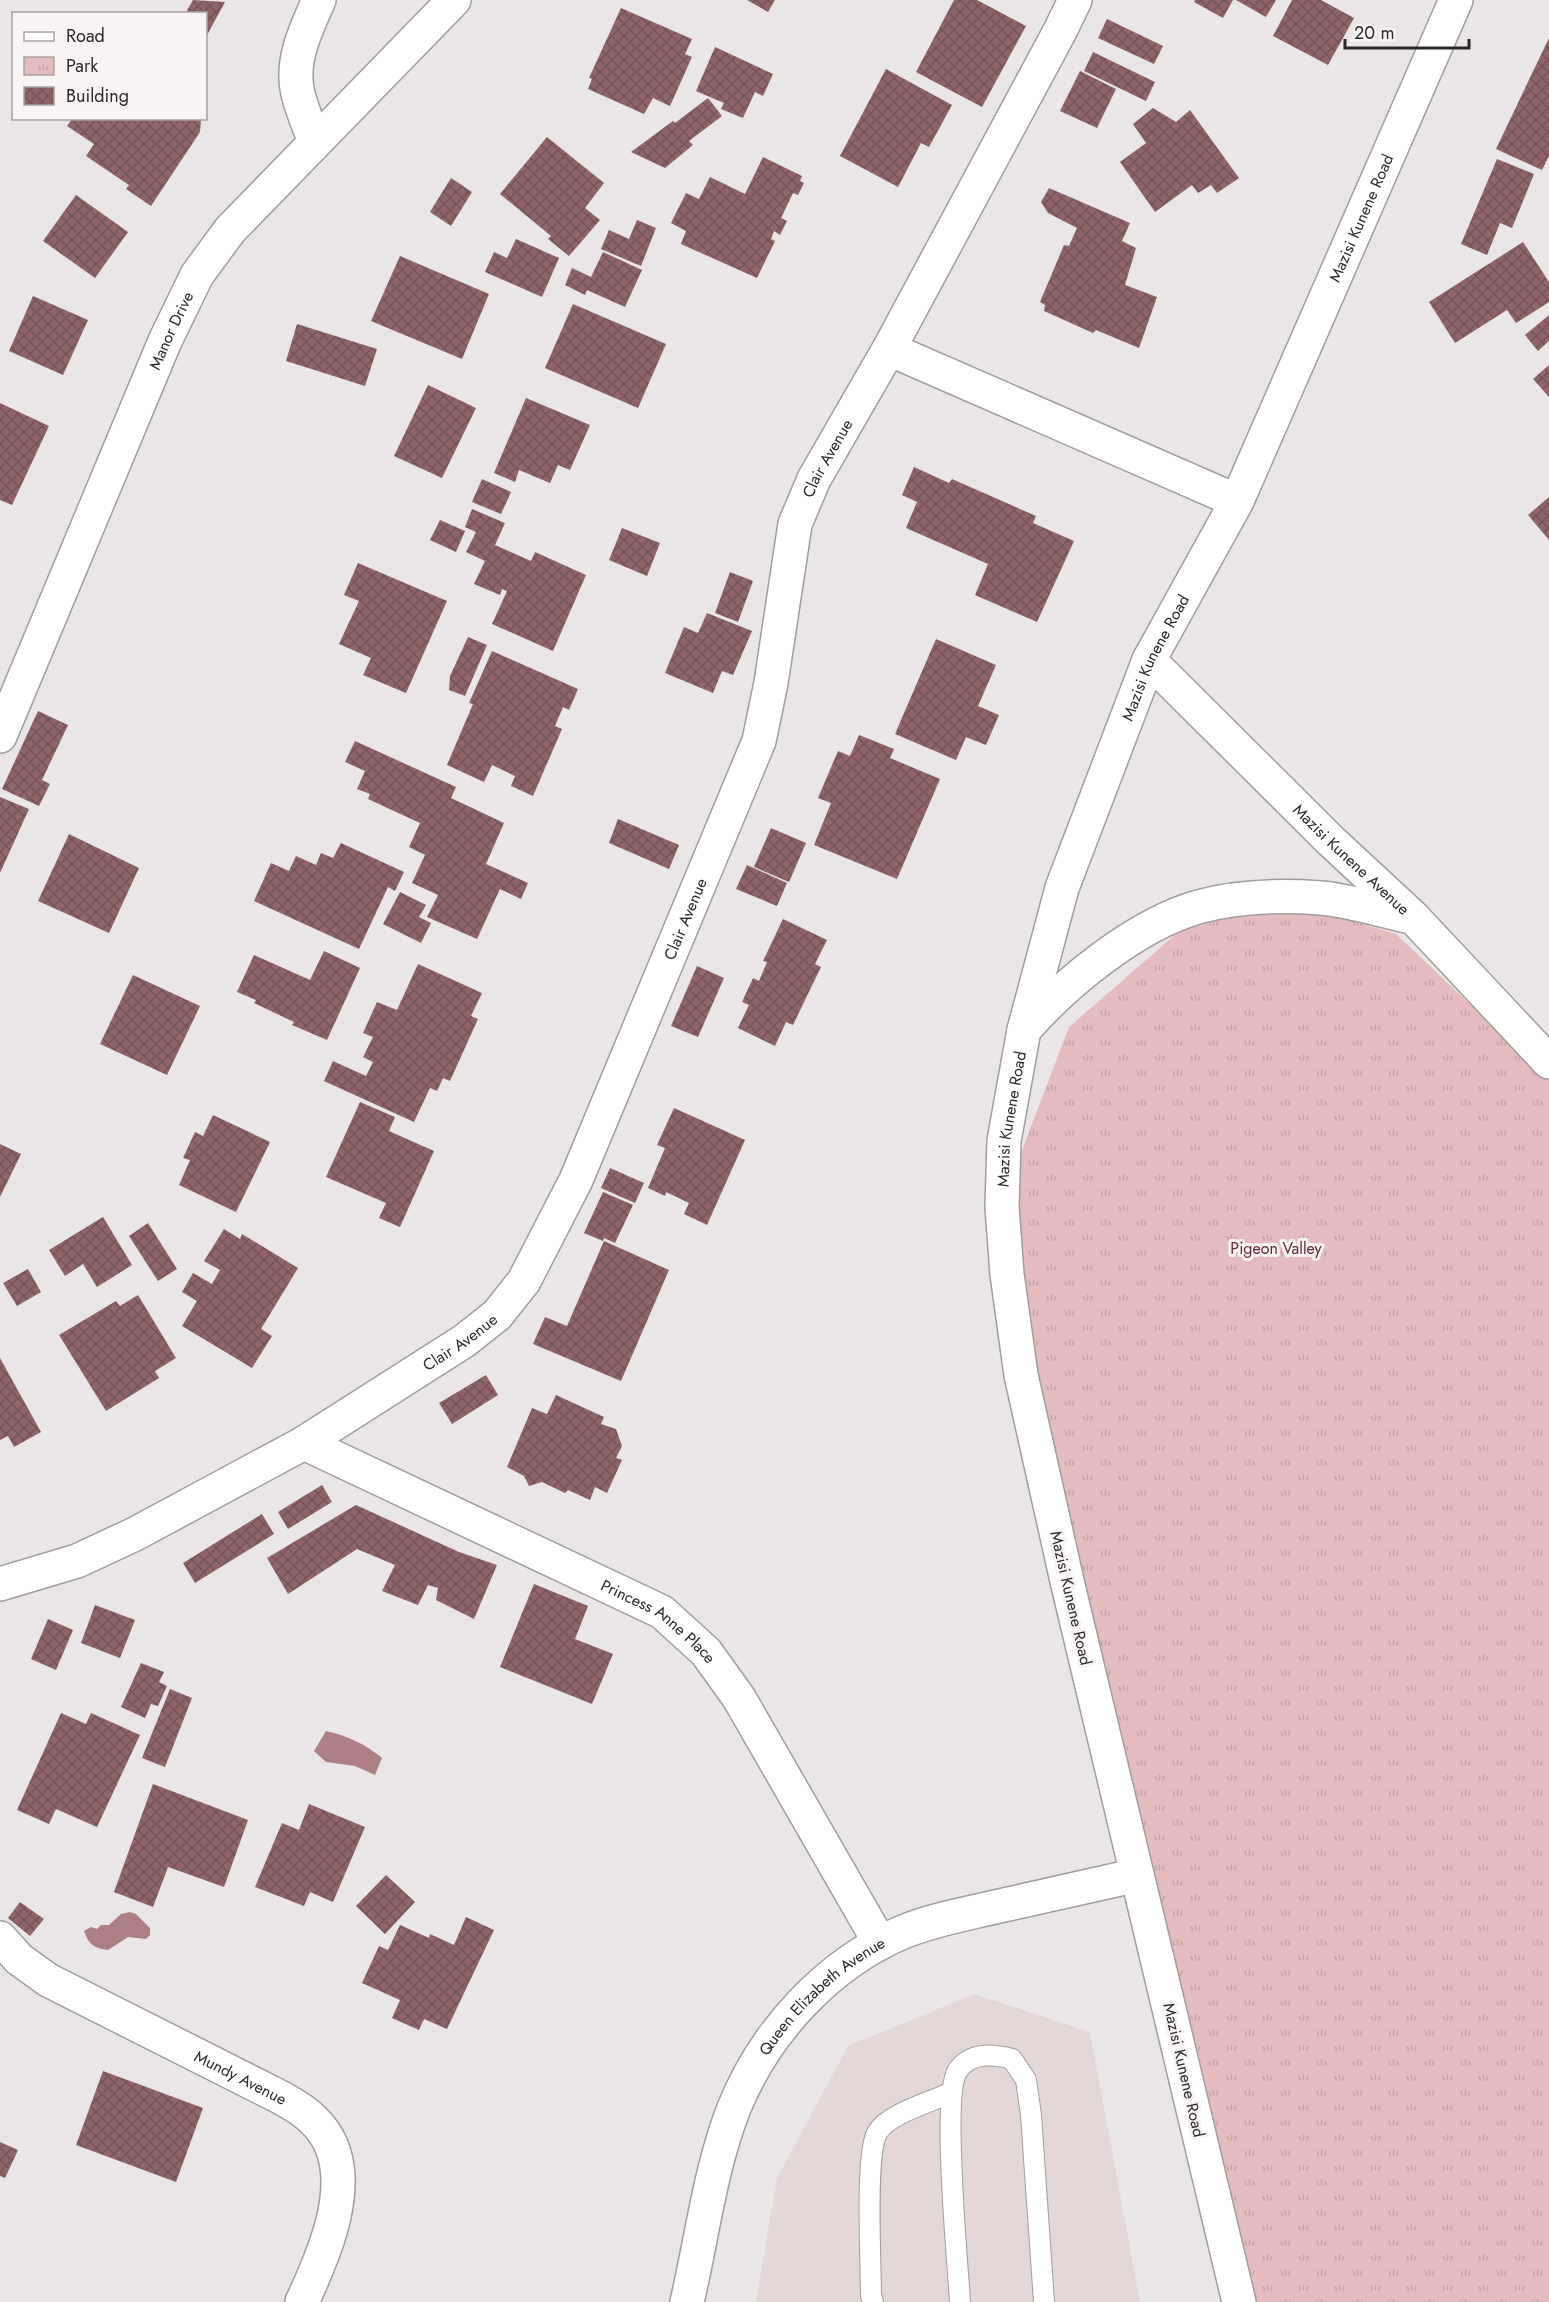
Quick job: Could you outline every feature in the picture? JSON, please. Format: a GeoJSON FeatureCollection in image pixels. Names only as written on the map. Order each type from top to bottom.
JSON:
{"type":"FeatureCollection","features":[{"type":"Feature","properties":{"kind":"street"},"geometry":{"type":"LineString","coordinates":[[315,142],[297,92],[296,64],[304,31],[319,0]]}},
{"type":"Feature","properties":{"kind":"street","name":"Manor Drive"},"geometry":{"type":"LineString","coordinates":[[0,736],[165,341],[197,275],[230,230],[454,0]]}},
{"type":"Feature","properties":{"kind":"street","name":"Clair Avenue"},"geometry":{"type":"LineString","coordinates":[[0,1584],[77,1560],[135,1534],[304,1443],[464,1341],[497,1314],[524,1281],[576,1180],[759,741],[771,683],[795,524],[814,479],[889,349],[1075,0]]}},
{"type":"Feature","properties":{"kind":"street","name":"Mazisi Kunene Road"},"geometry":{"type":"LineString","coordinates":[[1239,2302],[1067,1581],[1021,1375],[1007,1274],[1002,1207],[1004,1141],[1024,1030],[1062,888],[1149,660],[1237,501],[1456,0]]}},
{"type":"Feature","properties":{"kind":"street"},"geometry":{"type":"LineString","coordinates":[[889,349],[1237,501]]}},
{"type":"Feature","properties":{"kind":"street","name":"Mazisi Kunene Avenue"},"geometry":{"type":"LineString","coordinates":[[1149,660],[1331,840],[1413,917],[1549,1062]]}},
{"type":"Feature","properties":{"kind":"street"},"geometry":{"type":"LineString","coordinates":[[1024,1030],[1046,1005],[1106,957],[1145,930],[1198,908],[1249,897],[1323,898],[1413,917]]}},
{"type":"Feature","properties":{"kind":"street","name":"Princess Anne Place"},"geometry":{"type":"LineString","coordinates":[[304,1443],[662,1612],[706,1652],[739,1698],[880,1943]]}},
{"type":"Feature","properties":{"kind":"street","name":"Queen Elizabeth Avenue"},"geometry":{"type":"LineString","coordinates":[[687,2302],[718,2157],[734,2109],[749,2075],[777,2031],[812,1992],[851,1961],[880,1943],[906,1931],[961,1915],[1137,1875]]}},
{"type":"Feature","properties":{"kind":"street","name":"Mundy Avenue"},"geometry":{"type":"LineString","coordinates":[[0,1938],[19,1959],[48,1980],[276,2095],[303,2110],[324,2131],[336,2160],[339,2189],[322,2254],[302,2302]]}},
{"type":"Feature","properties":{"kind":"lane"},"geometry":{"type":"LineString","coordinates":[[960,2302],[950,2093],[957,2071],[970,2059],[990,2054],[1011,2059],[1026,2080],[1031,2115],[1044,2302]]}},
{"type":"Feature","properties":{"kind":"lane"},"geometry":{"type":"LineString","coordinates":[[873,2302],[871,2295],[871,2160],[877,2133],[891,2119],[950,2093]]}},
{"type":"Feature","properties":{"kind":"shaded area"},"geometry":{"type":"Polygon","coordinates":[[[326,1731],[356,1741],[382,1758],[375,1775],[355,1766],[326,1762],[314,1751],[326,1731]]]}},
{"type":"Feature","properties":{"kind":"shaded area"},"geometry":{"type":"Polygon","coordinates":[[[130,1912],[136,1914],[150,1928],[150,1935],[146,1939],[128,1937],[108,1950],[90,1943],[84,1931],[91,1927],[97,1929],[101,1925],[109,1925],[121,1914],[130,1912]]]}},
{"type":"Feature","properties":{"kind":"shaded area"},"geometry":{"type":"Polygon","coordinates":[[[974,1994],[1090,2032],[1140,2302],[756,2302],[777,2178],[848,2046],[974,1994]]]}},
{"type":"Feature","properties":{"kind":"green space","name":"Pigeon Valley"},"geometry":{"type":"Polygon","coordinates":[[[1293,903],[1396,934],[1549,1079],[1549,2302],[1233,2302],[992,1229],[1069,1027],[1184,927],[1293,903]]]}},
{"type":"Feature","properties":{"kind":"building"},"geometry":{"type":"Polygon","coordinates":[[[193,0],[225,2],[207,35],[207,12],[186,12],[193,0]]]}},
{"type":"Feature","properties":{"kind":"building"},"geometry":{"type":"Polygon","coordinates":[[[747,0],[775,0],[768,12],[747,0]]]}},
{"type":"Feature","properties":{"kind":"building"},"geometry":{"type":"Polygon","coordinates":[[[954,0],[977,0],[1026,26],[982,107],[916,72],[954,0]]]}},
{"type":"Feature","properties":{"kind":"building"},"geometry":{"type":"Polygon","coordinates":[[[1195,0],[1233,0],[1223,18],[1194,2],[1195,0]]]}},
{"type":"Feature","properties":{"kind":"building"},"geometry":{"type":"Polygon","coordinates":[[[1236,0],[1276,0],[1266,17],[1236,0]]]}},
{"type":"Feature","properties":{"kind":"building"},"geometry":{"type":"Polygon","coordinates":[[[1292,0],[1321,0],[1354,18],[1328,65],[1273,36],[1292,0]]]}},
{"type":"Feature","properties":{"kind":"building"},"geometry":{"type":"Polygon","coordinates":[[[621,8],[692,39],[685,54],[692,57],[670,106],[653,98],[644,114],[588,89],[592,79],[589,78],[621,8]]]}},
{"type":"Feature","properties":{"kind":"building"},"geometry":{"type":"Polygon","coordinates":[[[1107,19],[1163,46],[1154,64],[1098,38],[1107,19]]]}},
{"type":"Feature","properties":{"kind":"building"},"geometry":{"type":"Polygon","coordinates":[[[1549,38],[1549,156],[1542,170],[1496,149],[1549,38]]]}},
{"type":"Feature","properties":{"kind":"building"},"geometry":{"type":"Polygon","coordinates":[[[715,47],[773,74],[763,96],[755,92],[743,118],[721,109],[724,103],[696,91],[715,47]]]}},
{"type":"Feature","properties":{"kind":"building"},"geometry":{"type":"Polygon","coordinates":[[[1093,52],[1155,82],[1146,101],[1084,71],[1093,52]]]}},
{"type":"Feature","properties":{"kind":"building"},"geometry":{"type":"Polygon","coordinates":[[[886,69],[952,105],[929,147],[921,143],[898,187],[840,156],[886,69]]]}},
{"type":"Feature","properties":{"kind":"building"},"geometry":{"type":"Polygon","coordinates":[[[1080,71],[1116,89],[1097,128],[1060,111],[1080,71]]]}},
{"type":"Feature","properties":{"kind":"building"},"geometry":{"type":"Polygon","coordinates":[[[708,98],[722,116],[689,141],[693,145],[665,168],[631,152],[673,121],[675,123],[708,98]]]}},
{"type":"Feature","properties":{"kind":"building"},"geometry":{"type":"Polygon","coordinates":[[[1153,108],[1176,122],[1190,110],[1239,178],[1217,193],[1211,185],[1198,193],[1192,185],[1155,212],[1120,162],[1146,143],[1133,124],[1153,108]]]}},
{"type":"Feature","properties":{"kind":"building"},"geometry":{"type":"Polygon","coordinates":[[[72,120],[201,120],[200,132],[151,206],[126,189],[129,185],[86,156],[94,144],[67,126],[72,120]]]}},
{"type":"Feature","properties":{"kind":"building"},"geometry":{"type":"Polygon","coordinates":[[[547,137],[604,183],[585,208],[600,220],[569,256],[548,239],[551,236],[500,194],[547,137]]]}},
{"type":"Feature","properties":{"kind":"building"},"geometry":{"type":"Polygon","coordinates":[[[763,157],[802,176],[800,181],[804,183],[798,195],[793,193],[781,218],[787,221],[780,235],[774,231],[771,239],[775,241],[757,278],[681,244],[686,231],[671,223],[686,193],[699,199],[710,177],[745,194],[763,157]]]}},
{"type":"Feature","properties":{"kind":"building"},"geometry":{"type":"Polygon","coordinates":[[[1497,159],[1534,174],[1512,228],[1500,223],[1487,255],[1461,244],[1497,159]]]}},
{"type":"Feature","properties":{"kind":"building"},"geometry":{"type":"Polygon","coordinates":[[[451,178],[472,192],[451,226],[430,212],[451,178]]]}},
{"type":"Feature","properties":{"kind":"building"},"geometry":{"type":"Polygon","coordinates":[[[1049,188],[1130,223],[1122,241],[1136,248],[1125,285],[1157,297],[1139,348],[1096,330],[1093,333],[1044,311],[1045,305],[1040,302],[1064,245],[1069,246],[1077,228],[1048,213],[1041,202],[1049,188]]]}},
{"type":"Feature","properties":{"kind":"building"},"geometry":{"type":"Polygon","coordinates":[[[76,195],[128,232],[95,278],[43,241],[76,195]]]}},
{"type":"Feature","properties":{"kind":"building"},"geometry":{"type":"Polygon","coordinates":[[[637,220],[656,228],[641,266],[601,249],[609,230],[629,239],[637,220]]]}},
{"type":"Feature","properties":{"kind":"building"},"geometry":{"type":"Polygon","coordinates":[[[516,239],[559,258],[542,297],[485,272],[494,252],[507,258],[516,239]]]}},
{"type":"Feature","properties":{"kind":"building"},"geometry":{"type":"Polygon","coordinates":[[[1523,242],[1549,282],[1549,302],[1516,323],[1507,310],[1455,343],[1429,302],[1523,242]]]}},
{"type":"Feature","properties":{"kind":"building"},"geometry":{"type":"Polygon","coordinates":[[[603,252],[642,270],[625,307],[587,290],[585,295],[565,285],[572,268],[591,277],[603,252]]]}},
{"type":"Feature","properties":{"kind":"building"},"geometry":{"type":"Polygon","coordinates":[[[400,256],[489,294],[462,359],[371,321],[400,256]]]}},
{"type":"Feature","properties":{"kind":"building"},"geometry":{"type":"Polygon","coordinates":[[[33,296],[88,320],[63,375],[9,351],[33,296]]]}},
{"type":"Feature","properties":{"kind":"building"},"geometry":{"type":"Polygon","coordinates":[[[573,304],[666,344],[638,408],[545,368],[573,304]]]}},
{"type":"Feature","properties":{"kind":"building"},"geometry":{"type":"Polygon","coordinates":[[[1549,315],[1549,341],[1538,351],[1525,335],[1549,315]]]}},
{"type":"Feature","properties":{"kind":"building"},"geometry":{"type":"Polygon","coordinates":[[[297,324],[377,349],[365,386],[286,361],[297,324]]]}},
{"type":"Feature","properties":{"kind":"building"},"geometry":{"type":"Polygon","coordinates":[[[1549,365],[1549,397],[1533,379],[1549,365]]]}},
{"type":"Feature","properties":{"kind":"building"},"geometry":{"type":"Polygon","coordinates":[[[428,385],[476,408],[442,478],[394,456],[428,385]]]}},
{"type":"Feature","properties":{"kind":"building"},"geometry":{"type":"Polygon","coordinates":[[[526,398],[590,425],[570,470],[558,465],[550,483],[519,470],[515,482],[494,473],[526,398]]]}},
{"type":"Feature","properties":{"kind":"building"},"geometry":{"type":"Polygon","coordinates":[[[0,403],[49,426],[12,505],[0,500],[0,403]]]}},
{"type":"Feature","properties":{"kind":"building"},"geometry":{"type":"Polygon","coordinates":[[[914,467],[949,483],[952,479],[1036,516],[1033,523],[1074,541],[1037,622],[975,595],[988,564],[906,528],[917,502],[902,495],[914,467]]]}},
{"type":"Feature","properties":{"kind":"building"},"geometry":{"type":"Polygon","coordinates":[[[482,479],[511,492],[501,514],[472,502],[482,479]]]}},
{"type":"Feature","properties":{"kind":"building"},"geometry":{"type":"Polygon","coordinates":[[[1549,497],[1549,540],[1528,515],[1549,497]]]}},
{"type":"Feature","properties":{"kind":"building"},"geometry":{"type":"Polygon","coordinates":[[[472,509],[505,523],[495,545],[531,561],[535,552],[586,575],[553,651],[492,624],[507,591],[502,589],[500,595],[474,584],[485,561],[466,552],[476,532],[465,527],[472,509]]]}},
{"type":"Feature","properties":{"kind":"building"},"geometry":{"type":"Polygon","coordinates":[[[440,520],[465,531],[456,552],[430,540],[440,520]]]}},
{"type":"Feature","properties":{"kind":"building"},"geometry":{"type":"Polygon","coordinates":[[[622,528],[660,543],[647,576],[609,560],[622,528]]]}},
{"type":"Feature","properties":{"kind":"building"},"geometry":{"type":"Polygon","coordinates":[[[358,563],[447,601],[406,693],[363,675],[371,658],[339,644],[359,601],[344,595],[358,563]]]}},
{"type":"Feature","properties":{"kind":"building"},"geometry":{"type":"Polygon","coordinates":[[[730,572],[753,581],[738,622],[715,613],[730,572]]]}},
{"type":"Feature","properties":{"kind":"building"},"geometry":{"type":"Polygon","coordinates":[[[707,613],[752,631],[733,675],[722,671],[713,693],[665,673],[684,627],[698,633],[707,613]]]}},
{"type":"Feature","properties":{"kind":"building"},"geometry":{"type":"Polygon","coordinates":[[[468,637],[487,645],[465,696],[449,690],[450,676],[468,637]]]}},
{"type":"Feature","properties":{"kind":"building"},"geometry":{"type":"Polygon","coordinates":[[[936,639],[996,665],[978,706],[999,715],[986,745],[966,737],[956,760],[895,734],[936,639]]]}},
{"type":"Feature","properties":{"kind":"building"},"geometry":{"type":"Polygon","coordinates":[[[492,651],[578,689],[569,710],[563,707],[555,726],[562,729],[533,796],[511,786],[515,776],[492,765],[484,782],[447,765],[473,704],[469,703],[492,651]]]}},
{"type":"Feature","properties":{"kind":"building"},"geometry":{"type":"Polygon","coordinates":[[[38,711],[68,725],[42,780],[50,784],[39,806],[2,789],[38,711]]]}},
{"type":"Feature","properties":{"kind":"building"},"geometry":{"type":"Polygon","coordinates":[[[859,735],[894,749],[890,758],[940,779],[897,879],[814,845],[831,803],[818,798],[838,751],[850,756],[859,735]]]}},
{"type":"Feature","properties":{"kind":"building"},"geometry":{"type":"Polygon","coordinates":[[[355,741],[456,787],[451,798],[504,823],[486,864],[528,883],[521,899],[500,889],[477,939],[427,917],[438,895],[412,883],[425,855],[409,847],[420,823],[368,799],[370,794],[357,789],[365,771],[345,762],[355,741]]]}},
{"type":"Feature","properties":{"kind":"building"},"geometry":{"type":"Polygon","coordinates":[[[0,797],[29,809],[0,873],[0,797]]]}},
{"type":"Feature","properties":{"kind":"building"},"geometry":{"type":"Polygon","coordinates":[[[618,819],[679,845],[669,869],[609,843],[618,819]]]}},
{"type":"Feature","properties":{"kind":"building"},"geometry":{"type":"Polygon","coordinates":[[[771,828],[806,843],[789,882],[754,867],[771,828]]]}},
{"type":"Feature","properties":{"kind":"building"},"geometry":{"type":"Polygon","coordinates":[[[69,834],[139,868],[109,933],[38,901],[69,834]]]}},
{"type":"Feature","properties":{"kind":"building"},"geometry":{"type":"Polygon","coordinates":[[[341,843],[404,872],[395,891],[388,887],[359,949],[254,901],[271,863],[289,871],[296,856],[316,865],[321,853],[333,858],[341,843]]]}},
{"type":"Feature","properties":{"kind":"building"},"geometry":{"type":"Polygon","coordinates":[[[747,865],[787,883],[777,906],[736,889],[747,865]]]}},
{"type":"Feature","properties":{"kind":"building"},"geometry":{"type":"Polygon","coordinates":[[[400,892],[426,905],[419,917],[431,923],[421,943],[383,924],[400,892]]]}},
{"type":"Feature","properties":{"kind":"building"},"geometry":{"type":"Polygon","coordinates":[[[783,919],[827,940],[815,964],[821,967],[793,1025],[786,1022],[775,1046],[738,1028],[749,1005],[742,1002],[753,978],[759,981],[767,962],[763,961],[783,919]]]}},
{"type":"Feature","properties":{"kind":"building"},"geometry":{"type":"Polygon","coordinates":[[[324,951],[360,968],[327,1040],[292,1025],[294,1022],[254,1003],[256,1000],[237,992],[254,955],[310,980],[324,951]]]}},
{"type":"Feature","properties":{"kind":"building"},"geometry":{"type":"Polygon","coordinates":[[[418,964],[482,993],[471,1016],[478,1019],[450,1081],[443,1078],[437,1091],[430,1088],[414,1122],[324,1081],[333,1061],[366,1076],[373,1062],[363,1057],[373,1037],[363,1033],[377,1002],[397,1010],[418,964]]]}},
{"type":"Feature","properties":{"kind":"building"},"geometry":{"type":"Polygon","coordinates":[[[697,966],[724,978],[698,1037],[671,1026],[697,966]]]}},
{"type":"Feature","properties":{"kind":"building"},"geometry":{"type":"Polygon","coordinates":[[[133,975],[200,1006],[167,1075],[100,1044],[133,975]]]}},
{"type":"Feature","properties":{"kind":"building"},"geometry":{"type":"Polygon","coordinates":[[[360,1102],[395,1117],[389,1131],[434,1151],[400,1227],[379,1218],[386,1203],[326,1177],[360,1102]]]}},
{"type":"Feature","properties":{"kind":"building"},"geometry":{"type":"Polygon","coordinates":[[[674,1108],[745,1140],[707,1225],[684,1214],[689,1203],[666,1192],[665,1196],[648,1188],[665,1148],[657,1145],[674,1108]]]}},
{"type":"Feature","properties":{"kind":"building"},"geometry":{"type":"Polygon","coordinates":[[[213,1115],[270,1142],[236,1212],[179,1185],[190,1160],[183,1158],[195,1132],[203,1136],[213,1115]]]}},
{"type":"Feature","properties":{"kind":"building"},"geometry":{"type":"Polygon","coordinates":[[[0,1144],[21,1154],[0,1197],[0,1144]]]}},
{"type":"Feature","properties":{"kind":"building"},"geometry":{"type":"Polygon","coordinates":[[[610,1168],[644,1183],[635,1203],[601,1188],[610,1168]]]}},
{"type":"Feature","properties":{"kind":"building"},"geometry":{"type":"Polygon","coordinates":[[[603,1192],[633,1205],[615,1243],[584,1233],[603,1192]]]}},
{"type":"Feature","properties":{"kind":"building"},"geometry":{"type":"Polygon","coordinates":[[[103,1217],[132,1265],[97,1287],[83,1264],[65,1276],[49,1250],[103,1217]]]}},
{"type":"Feature","properties":{"kind":"building"},"geometry":{"type":"Polygon","coordinates":[[[148,1223],[177,1269],[158,1281],[129,1236],[148,1223]]]}},
{"type":"Feature","properties":{"kind":"building"},"geometry":{"type":"Polygon","coordinates":[[[224,1229],[240,1239],[242,1234],[298,1268],[261,1329],[272,1336],[252,1368],[182,1326],[197,1301],[182,1292],[193,1273],[212,1284],[220,1270],[204,1261],[224,1229]]]}},
{"type":"Feature","properties":{"kind":"building"},"geometry":{"type":"Polygon","coordinates":[[[604,1241],[669,1270],[621,1381],[533,1344],[545,1317],[567,1326],[604,1241]]]}},
{"type":"Feature","properties":{"kind":"building"},"geometry":{"type":"Polygon","coordinates":[[[28,1269],[41,1292],[17,1306],[3,1283],[28,1269]]]}},
{"type":"Feature","properties":{"kind":"building"},"geometry":{"type":"Polygon","coordinates":[[[138,1295],[176,1358],[155,1371],[159,1378],[106,1411],[59,1335],[116,1301],[120,1306],[138,1295]]]}},
{"type":"Feature","properties":{"kind":"building"},"geometry":{"type":"Polygon","coordinates":[[[0,1358],[41,1432],[14,1447],[8,1436],[0,1440],[0,1358]]]}},
{"type":"Feature","properties":{"kind":"building"},"geometry":{"type":"Polygon","coordinates":[[[486,1375],[498,1395],[452,1424],[439,1403],[486,1375]]]}},
{"type":"Feature","properties":{"kind":"building"},"geometry":{"type":"Polygon","coordinates":[[[556,1395],[604,1417],[601,1424],[616,1429],[622,1446],[616,1458],[622,1460],[607,1493],[595,1487],[590,1500],[568,1490],[565,1493],[542,1482],[529,1486],[524,1476],[507,1467],[532,1408],[547,1414],[556,1395]]]}},
{"type":"Feature","properties":{"kind":"building"},"geometry":{"type":"Polygon","coordinates":[[[322,1485],[332,1502],[288,1529],[278,1512],[322,1485]]]}},
{"type":"Feature","properties":{"kind":"building"},"geometry":{"type":"Polygon","coordinates":[[[356,1505],[459,1552],[497,1565],[474,1619],[436,1600],[438,1588],[428,1585],[418,1605],[382,1591],[395,1565],[357,1549],[288,1594],[267,1558],[356,1505]]]}},
{"type":"Feature","properties":{"kind":"building"},"geometry":{"type":"Polygon","coordinates":[[[262,1514],[274,1534],[195,1583],[183,1563],[262,1514]]]}},
{"type":"Feature","properties":{"kind":"building"},"geometry":{"type":"Polygon","coordinates":[[[534,1584],[588,1606],[575,1639],[613,1654],[592,1704],[500,1667],[534,1584]]]}},
{"type":"Feature","properties":{"kind":"building"},"geometry":{"type":"Polygon","coordinates":[[[95,1605],[135,1620],[120,1658],[81,1643],[95,1605]]]}},
{"type":"Feature","properties":{"kind":"building"},"geometry":{"type":"Polygon","coordinates":[[[48,1619],[73,1630],[56,1670],[31,1659],[48,1619]]]}},
{"type":"Feature","properties":{"kind":"building"},"geometry":{"type":"Polygon","coordinates":[[[141,1663],[164,1672],[159,1682],[167,1686],[158,1706],[151,1704],[145,1718],[121,1707],[141,1663]]]}},
{"type":"Feature","properties":{"kind":"building"},"geometry":{"type":"Polygon","coordinates":[[[170,1689],[192,1698],[165,1767],[142,1758],[170,1689]]]}},
{"type":"Feature","properties":{"kind":"building"},"geometry":{"type":"Polygon","coordinates":[[[61,1713],[86,1724],[91,1713],[140,1735],[97,1827],[56,1809],[49,1824],[17,1810],[61,1713]]]}},
{"type":"Feature","properties":{"kind":"building"},"geometry":{"type":"Polygon","coordinates":[[[153,1784],[248,1820],[224,1887],[168,1867],[153,1907],[114,1892],[153,1784]]]}},
{"type":"Feature","properties":{"kind":"building"},"geometry":{"type":"Polygon","coordinates":[[[309,1804],[365,1827],[333,1902],[310,1892],[304,1906],[255,1887],[282,1823],[299,1830],[309,1804]]]}},
{"type":"Feature","properties":{"kind":"building"},"geometry":{"type":"Polygon","coordinates":[[[386,1875],[415,1902],[385,1934],[356,1906],[386,1875]]]}},
{"type":"Feature","properties":{"kind":"building"},"geometry":{"type":"Polygon","coordinates":[[[20,1902],[44,1919],[30,1936],[8,1918],[20,1902]]]}},
{"type":"Feature","properties":{"kind":"building"},"geometry":{"type":"Polygon","coordinates":[[[466,1917],[494,1930],[447,2029],[424,2019],[419,2030],[392,2018],[400,2000],[362,1983],[379,1946],[388,1950],[400,1925],[429,1938],[430,1934],[454,1945],[466,1917]]]}},
{"type":"Feature","properties":{"kind":"building"},"geometry":{"type":"Polygon","coordinates":[[[103,2071],[203,2108],[176,2182],[76,2145],[103,2071]]]}},
{"type":"Feature","properties":{"kind":"building"},"geometry":{"type":"Polygon","coordinates":[[[0,2142],[18,2150],[5,2178],[0,2176],[0,2142]]]}}]}
